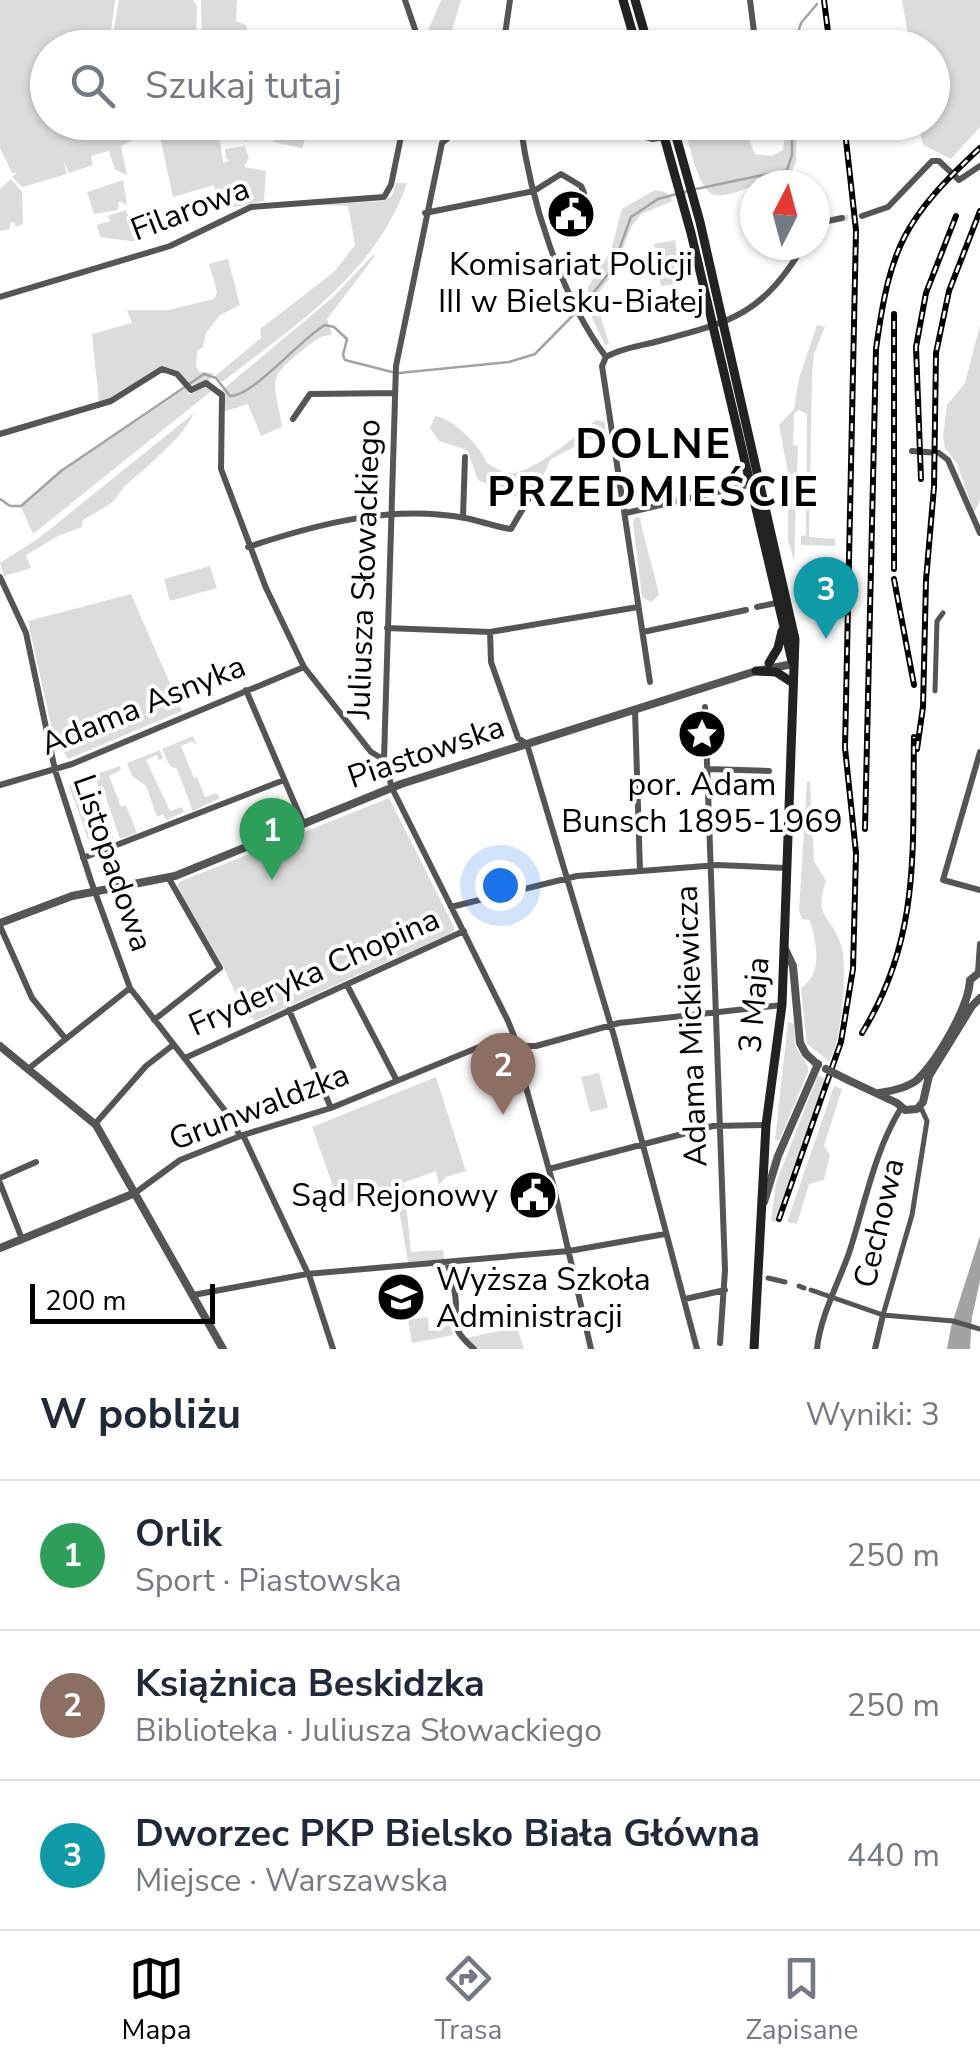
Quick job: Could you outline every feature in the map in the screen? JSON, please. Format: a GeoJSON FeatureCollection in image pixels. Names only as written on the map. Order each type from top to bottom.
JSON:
{"type":"FeatureCollection","features":[{"type":"Feature","properties":{"kind":"main road"},"geometry":{"type":"LineString","coordinates":[[623,0],[632,30]]}},
{"type":"Feature","properties":{"kind":"main road"},"geometry":{"type":"LineString","coordinates":[[635,0],[644,30]]}},
{"type":"Feature","properties":{"kind":"main road"},"geometry":{"type":"LineString","coordinates":[[671,140],[796,639],[793,664]]}},
{"type":"Feature","properties":{"kind":"main road"},"geometry":{"type":"LineString","coordinates":[[755,484],[776,603],[793,664]]}},
{"type":"Feature","properties":{"kind":"main road"},"geometry":{"type":"LineString","coordinates":[[770,663],[782,628]]}},
{"type":"Feature","properties":{"kind":"main road","name":"3 Maja"},"geometry":{"type":"LineString","coordinates":[[754,1349],[766,1125],[782,1005],[793,664]]}},
{"type":"Feature","properties":{"kind":"main road"},"geometry":{"type":"LineString","coordinates":[[756,670],[780,673],[793,684]]}},
{"type":"Feature","properties":{"kind":"street"},"geometry":{"type":"LineString","coordinates":[[405,0],[414,30]]}},
{"type":"Feature","properties":{"kind":"street"},"geometry":{"type":"LineString","coordinates":[[505,30],[510,0]]}},
{"type":"Feature","properties":{"kind":"street"},"geometry":{"type":"LineString","coordinates":[[750,0],[754,30]]}},
{"type":"Feature","properties":{"kind":"street","name":"Filarowa"},"geometry":{"type":"LineString","coordinates":[[0,297],[170,246],[238,211],[384,197],[391,185],[400,140]]}},
{"type":"Feature","properties":{"kind":"street","name":"Juliusza Słowackiego"},"geometry":{"type":"LineString","coordinates":[[446,140],[425,213],[394,378],[384,760],[392,788],[509,1024],[509,1043]]}},
{"type":"Feature","properties":{"kind":"street"},"geometry":{"type":"LineString","coordinates":[[524,140],[556,265],[606,358]]}},
{"type":"Feature","properties":{"kind":"street"},"geometry":{"type":"LineString","coordinates":[[862,216],[888,207],[932,161],[959,180],[980,166]]}},
{"type":"Feature","properties":{"kind":"street"},"geometry":{"type":"LineString","coordinates":[[425,213],[534,191],[561,174],[581,186],[584,193]]}},
{"type":"Feature","properties":{"kind":"street"},"geometry":{"type":"LineString","coordinates":[[830,220],[842,218]]}},
{"type":"Feature","properties":{"kind":"street"},"geometry":{"type":"LineString","coordinates":[[650,682],[602,366],[606,358],[718,325],[766,298],[795,260]]}},
{"type":"Feature","properties":{"kind":"street"},"geometry":{"type":"LineString","coordinates":[[0,434],[112,401],[160,370],[173,371],[193,390],[210,383],[222,395],[222,469],[248,546],[304,667],[371,752],[384,760]]}},
{"type":"Feature","properties":{"kind":"street"},"geometry":{"type":"LineString","coordinates":[[293,419],[310,394],[394,393]]}},
{"type":"Feature","properties":{"kind":"street"},"geometry":{"type":"LineString","coordinates":[[912,451],[938,453],[948,460],[980,533]]}},
{"type":"Feature","properties":{"kind":"street"},"geometry":{"type":"LineString","coordinates":[[463,518],[465,457]]}},
{"type":"Feature","properties":{"kind":"street"},"geometry":{"type":"LineString","coordinates":[[626,513],[755,484]]}},
{"type":"Feature","properties":{"kind":"street"},"geometry":{"type":"LineString","coordinates":[[248,546],[306,528],[391,514],[463,518],[511,529],[528,500]]}},
{"type":"Feature","properties":{"kind":"street","name":"Listopadowa"},"geometry":{"type":"LineString","coordinates":[[0,578],[26,633],[56,770],[94,892],[130,988],[242,1135],[307,1274],[333,1349]]}},
{"type":"Feature","properties":{"kind":"street"},"geometry":{"type":"LineString","coordinates":[[756,607],[776,603]]}},
{"type":"Feature","properties":{"kind":"street"},"geometry":{"type":"LineString","coordinates":[[387,628],[490,632],[638,607]]}},
{"type":"Feature","properties":{"kind":"street"},"geometry":{"type":"LineString","coordinates":[[642,632],[746,610]]}},
{"type":"Feature","properties":{"kind":"street"},"geometry":{"type":"LineString","coordinates":[[935,692],[938,621],[942,613]]}},
{"type":"Feature","properties":{"kind":"street"},"geometry":{"type":"LineString","coordinates":[[490,632],[490,662],[518,738],[527,744],[568,878],[697,1349]]}},
{"type":"Feature","properties":{"kind":"street","name":"Piastowska"},"geometry":{"type":"LineString","coordinates":[[0,925],[54,902],[168,878],[392,788],[770,663],[793,664]]}},
{"type":"Feature","properties":{"kind":"street","name":"Piastowska"},"geometry":{"type":"LineString","coordinates":[[756,670],[793,664]]}},
{"type":"Feature","properties":{"kind":"street","name":"Adama Asnyka"},"geometry":{"type":"LineString","coordinates":[[0,785],[56,770],[304,667]]}},
{"type":"Feature","properties":{"kind":"street"},"geometry":{"type":"LineString","coordinates":[[246,690],[303,823]]}},
{"type":"Feature","properties":{"kind":"street","name":"Adama Mickiewicza"},"geometry":{"type":"LineString","coordinates":[[705,706],[725,1290],[720,1346]]}},
{"type":"Feature","properties":{"kind":"street"},"geometry":{"type":"LineString","coordinates":[[635,710],[640,871]]}},
{"type":"Feature","properties":{"kind":"street"},"geometry":{"type":"LineString","coordinates":[[980,752],[944,880],[980,890]]}},
{"type":"Feature","properties":{"kind":"street"},"geometry":{"type":"LineString","coordinates":[[708,769],[769,771]]}},
{"type":"Feature","properties":{"kind":"street"},"geometry":{"type":"LineString","coordinates":[[83,858],[284,780]]}},
{"type":"Feature","properties":{"kind":"street"},"geometry":{"type":"LineString","coordinates":[[449,904],[568,878],[710,865],[788,868]]}},
{"type":"Feature","properties":{"kind":"street"},"geometry":{"type":"LineString","coordinates":[[154,1020],[220,968],[168,878]]}},
{"type":"Feature","properties":{"kind":"street"},"geometry":{"type":"LineString","coordinates":[[0,925],[32,998],[65,1038]]}},
{"type":"Feature","properties":{"kind":"street","name":"Fryderyka Chopina"},"geometry":{"type":"LineString","coordinates":[[185,1058],[464,931]]}},
{"type":"Feature","properties":{"kind":"street"},"geometry":{"type":"LineString","coordinates":[[874,1092],[900,1089],[924,1072],[966,1002],[970,980],[979,972],[980,944]]}},
{"type":"Feature","properties":{"kind":"street"},"geometry":{"type":"LineString","coordinates":[[785,949],[794,966],[800,1043],[806,1054],[822,1067],[909,1111],[917,1110],[923,1102],[923,1093],[980,997],[970,987]]}},
{"type":"Feature","properties":{"kind":"street"},"geometry":{"type":"LineString","coordinates":[[346,984],[397,1081]]}},
{"type":"Feature","properties":{"kind":"street"},"geometry":{"type":"LineString","coordinates":[[28,1070],[130,988]]}},
{"type":"Feature","properties":{"kind":"street"},"geometry":{"type":"LineString","coordinates":[[509,1043],[528,1047],[609,1025],[782,1005]]}},
{"type":"Feature","properties":{"kind":"street"},"geometry":{"type":"LineString","coordinates":[[289,1010],[331,1108]]}},
{"type":"Feature","properties":{"kind":"street"},"geometry":{"type":"LineString","coordinates":[[509,1043],[520,1060],[591,1349]]}},
{"type":"Feature","properties":{"kind":"street","name":"Grunwaldzka"},"geometry":{"type":"LineString","coordinates":[[0,1248],[136,1193],[180,1160],[242,1135],[331,1108],[486,1045],[509,1043]]}},
{"type":"Feature","properties":{"kind":"street"},"geometry":{"type":"LineString","coordinates":[[95,1124],[146,1066],[173,1045]]}},
{"type":"Feature","properties":{"kind":"street"},"geometry":{"type":"LineString","coordinates":[[0,1046],[95,1124],[223,1349]]}},
{"type":"Feature","properties":{"kind":"street"},"geometry":{"type":"LineString","coordinates":[[520,1060],[528,1047]]}},
{"type":"Feature","properties":{"kind":"street"},"geometry":{"type":"LineString","coordinates":[[762,1212],[778,1156],[822,1067]]}},
{"type":"Feature","properties":{"kind":"street"},"geometry":{"type":"LineString","coordinates":[[912,1084],[923,1093]]}},
{"type":"Feature","properties":{"kind":"street"},"geometry":{"type":"LineString","coordinates":[[817,1349],[883,1139],[899,1105],[900,1089]]}},
{"type":"Feature","properties":{"kind":"street","name":"Cechowa"},"geometry":{"type":"LineString","coordinates":[[874,1349],[912,1215],[927,1121],[922,1110]]}},
{"type":"Feature","properties":{"kind":"street"},"geometry":{"type":"LineString","coordinates":[[549,1169],[718,1125],[766,1125]]}},
{"type":"Feature","properties":{"kind":"street"},"geometry":{"type":"LineString","coordinates":[[22,1239],[0,1181],[36,1162]]}},
{"type":"Feature","properties":{"kind":"street"},"geometry":{"type":"LineString","coordinates":[[193,1295],[307,1274],[569,1251],[665,1234]]}},
{"type":"Feature","properties":{"kind":"street"},"geometry":{"type":"LineString","coordinates":[[447,1262],[456,1304],[454,1324],[474,1349]]}},
{"type":"Feature","properties":{"kind":"street"},"geometry":{"type":"LineString","coordinates":[[768,1278],[883,1315],[953,1321],[977,1328]]}},
{"type":"Feature","properties":{"kind":"street"},"geometry":{"type":"LineString","coordinates":[[685,1299],[725,1290]]}},
{"type":"Feature","properties":{"kind":"shaded area"},"geometry":{"type":"Polygon","coordinates":[[[0,0],[115,0],[111,30],[30,30],[30,140],[133,140],[121,146],[127,175],[115,170],[109,151],[91,156],[93,165],[69,173],[63,160],[67,174],[22,187],[12,177],[17,172],[12,173],[0,148],[0,0]]]}},
{"type":"Feature","properties":{"kind":"shaded area"},"geometry":{"type":"Polygon","coordinates":[[[119,0],[193,0],[197,6],[196,30],[114,30],[119,0]]]}},
{"type":"Feature","properties":{"kind":"shaded area"},"geometry":{"type":"Polygon","coordinates":[[[201,0],[237,0],[236,21],[246,25],[247,30],[202,30],[201,0]]]}},
{"type":"Feature","properties":{"kind":"shaded area"},"geometry":{"type":"Polygon","coordinates":[[[441,0],[461,0],[452,30],[428,30],[441,0]]]}},
{"type":"Feature","properties":{"kind":"shaded area"},"geometry":{"type":"Polygon","coordinates":[[[902,0],[980,0],[980,127],[951,159],[923,145],[922,140],[950,140],[950,30],[907,30],[902,0]]]}},
{"type":"Feature","properties":{"kind":"shaded area"},"geometry":{"type":"Polygon","coordinates":[[[161,140],[220,140],[223,163],[231,160],[226,159],[225,149],[245,146],[249,158],[244,167],[266,171],[264,201],[230,208],[214,185],[173,197],[161,140]]]}},
{"type":"Feature","properties":{"kind":"shaded area"},"geometry":{"type":"Polygon","coordinates":[[[273,140],[305,140],[302,148],[273,140]]]}},
{"type":"Feature","properties":{"kind":"shaded area"},"geometry":{"type":"Polygon","coordinates":[[[688,140],[749,140],[755,154],[772,156],[783,150],[784,140],[797,140],[792,170],[740,170],[740,190],[715,195],[699,175],[688,140]]]}},
{"type":"Feature","properties":{"kind":"shaded area"},"geometry":{"type":"Polygon","coordinates":[[[11,179],[22,192],[23,224],[16,227],[14,222],[10,223],[10,229],[0,231],[0,189],[11,179]]]}},
{"type":"Feature","properties":{"kind":"shaded area"},"geometry":{"type":"Polygon","coordinates":[[[123,180],[127,205],[119,201],[118,210],[94,214],[87,192],[123,180]]]}},
{"type":"Feature","properties":{"kind":"shaded area"},"geometry":{"type":"Polygon","coordinates":[[[396,183],[407,183],[393,215],[354,271],[304,318],[222,382],[215,376],[261,338],[260,329],[334,272],[355,245],[348,206],[317,205],[383,201],[392,196],[396,183]]]}},
{"type":"Feature","properties":{"kind":"shaded area"},"geometry":{"type":"Polygon","coordinates":[[[655,190],[666,192],[673,201],[641,214],[631,227],[614,273],[595,297],[609,344],[605,345],[589,311],[588,287],[611,250],[622,209],[655,190]]]}},
{"type":"Feature","properties":{"kind":"shaded area"},"geometry":{"type":"Polygon","coordinates":[[[126,210],[138,242],[100,237],[97,225],[126,210]]]}},
{"type":"Feature","properties":{"kind":"shaded area"},"geometry":{"type":"Polygon","coordinates":[[[675,240],[683,283],[661,286],[654,244],[675,240]]]}},
{"type":"Feature","properties":{"kind":"shaded area"},"geometry":{"type":"Polygon","coordinates":[[[373,255],[327,319],[332,335],[314,341],[278,375],[275,390],[282,427],[261,436],[248,404],[223,412],[221,391],[333,297],[373,255]]]}},
{"type":"Feature","properties":{"kind":"shaded area"},"geometry":{"type":"Polygon","coordinates":[[[228,259],[240,305],[220,315],[197,351],[196,367],[200,372],[213,373],[210,380],[190,386],[177,372],[163,367],[119,396],[99,402],[92,334],[132,323],[127,310],[169,310],[214,299],[217,292],[209,264],[228,259]]]}},
{"type":"Feature","properties":{"kind":"shaded area"},"geometry":{"type":"Polygon","coordinates":[[[817,325],[825,327],[814,354],[812,376],[809,537],[835,539],[835,546],[801,545],[801,536],[806,535],[807,414],[799,410],[794,413],[793,445],[798,446],[794,561],[788,540],[788,473],[779,425],[794,409],[799,378],[817,325]]]}},
{"type":"Feature","properties":{"kind":"shaded area"},"geometry":{"type":"Polygon","coordinates":[[[980,325],[980,500],[974,513],[943,436],[947,405],[965,383],[980,325]]]}},
{"type":"Feature","properties":{"kind":"shaded area"},"geometry":{"type":"Polygon","coordinates":[[[207,385],[214,389],[33,534],[21,507],[62,471],[186,388],[189,395],[207,385]]]}},
{"type":"Feature","properties":{"kind":"shaded area"},"geometry":{"type":"Polygon","coordinates":[[[193,414],[175,440],[113,501],[83,520],[82,527],[26,555],[31,568],[4,576],[0,563],[39,538],[193,414]]]}},
{"type":"Feature","properties":{"kind":"shaded area"},"geometry":{"type":"Polygon","coordinates":[[[435,416],[465,434],[487,463],[508,473],[541,461],[596,420],[605,422],[605,431],[551,459],[535,492],[519,498],[478,480],[467,450],[439,441],[430,428],[435,416]]]}},
{"type":"Feature","properties":{"kind":"shaded area"},"geometry":{"type":"Polygon","coordinates":[[[635,517],[640,518],[659,595],[651,602],[642,597],[635,517]]]}},
{"type":"Feature","properties":{"kind":"shaded area"},"geometry":{"type":"Polygon","coordinates":[[[210,566],[217,588],[170,601],[164,579],[210,566]]]}},
{"type":"Feature","properties":{"kind":"shaded area"},"geometry":{"type":"Polygon","coordinates":[[[131,594],[182,711],[68,759],[53,734],[28,621],[131,594]]]}},
{"type":"Feature","properties":{"kind":"shaded area"},"geometry":{"type":"Polygon","coordinates":[[[193,736],[197,745],[192,741],[181,746],[194,778],[197,777],[205,797],[217,793],[220,798],[193,811],[177,769],[170,766],[162,749],[193,736]]]}},
{"type":"Feature","properties":{"kind":"shaded area"},"geometry":{"type":"Polygon","coordinates":[[[160,750],[163,758],[159,760],[157,755],[146,760],[170,811],[182,807],[184,812],[166,820],[163,814],[157,817],[146,786],[132,776],[127,763],[160,750]]]}},
{"type":"Feature","properties":{"kind":"shaded area"},"geometry":{"type":"Polygon","coordinates":[[[120,766],[121,770],[109,776],[137,833],[120,839],[94,775],[120,766]]]}},
{"type":"Feature","properties":{"kind":"shaded area"},"geometry":{"type":"Polygon","coordinates":[[[88,778],[90,782],[77,787],[101,840],[113,836],[115,841],[99,847],[96,837],[88,839],[69,785],[88,778]]]}},
{"type":"Feature","properties":{"kind":"shaded area"},"geometry":{"type":"Polygon","coordinates":[[[807,781],[814,861],[826,881],[822,910],[837,935],[843,955],[840,1022],[829,1061],[807,1044],[801,988],[816,966],[810,920],[802,919],[799,910],[807,781]]]}},
{"type":"Feature","properties":{"kind":"shaded area"},"geometry":{"type":"Polygon","coordinates":[[[389,798],[454,932],[255,1021],[247,1018],[224,968],[177,887],[179,882],[389,798]]]}},
{"type":"Feature","properties":{"kind":"shaded area"},"geometry":{"type":"Polygon","coordinates":[[[788,1022],[794,1024],[795,1046],[808,1072],[779,1141],[775,1140],[788,1022]]]}},
{"type":"Feature","properties":{"kind":"shaded area"},"geometry":{"type":"Polygon","coordinates":[[[599,1073],[608,1108],[590,1112],[581,1077],[599,1073]]]}},
{"type":"Feature","properties":{"kind":"shaded area"},"geometry":{"type":"Polygon","coordinates":[[[818,1075],[827,1080],[776,1222],[771,1221],[776,1183],[818,1075]]]}},
{"type":"Feature","properties":{"kind":"shaded area"},"geometry":{"type":"Polygon","coordinates":[[[436,1077],[466,1171],[446,1177],[439,1185],[436,1171],[403,1183],[406,1194],[433,1187],[435,1196],[406,1204],[411,1252],[443,1250],[444,1259],[408,1262],[395,1186],[340,1206],[312,1127],[436,1077]]]}},
{"type":"Feature","properties":{"kind":"shaded area"},"geometry":{"type":"Polygon","coordinates":[[[834,1086],[842,1089],[824,1146],[830,1155],[824,1180],[809,1184],[797,1224],[787,1222],[834,1086]]]}},
{"type":"Feature","properties":{"kind":"shaded area"},"geometry":{"type":"Polygon","coordinates":[[[980,1236],[980,1281],[970,1349],[947,1349],[951,1327],[980,1236]]]}},
{"type":"Feature","properties":{"kind":"shaded area"},"geometry":{"type":"Polygon","coordinates":[[[428,1317],[429,1331],[450,1325],[453,1335],[412,1343],[408,1320],[428,1317]]]}},
{"type":"Feature","properties":{"kind":"shaded area"},"geometry":{"type":"Polygon","coordinates":[[[517,1327],[524,1349],[475,1349],[467,1338],[517,1327]]]}},
{"type":"Feature","properties":{"kind":"waterway"},"geometry":{"type":"LineString","coordinates":[[799,30],[817,4]]}},
{"type":"Feature","properties":{"kind":"waterway"},"geometry":{"type":"LineString","coordinates":[[696,189],[787,170],[792,140]]}},
{"type":"Feature","properties":{"kind":"waterway"},"geometry":{"type":"LineString","coordinates":[[399,373],[509,362],[535,354],[612,269],[631,217],[658,199],[688,191]]}},
{"type":"Feature","properties":{"kind":"waterway"},"geometry":{"type":"LineString","coordinates":[[0,499],[10,506],[21,506],[61,471],[204,374],[216,378],[230,396],[240,394],[325,325],[334,327],[347,339],[345,360],[392,372]]}},
{"type":"Feature","properties":{"kind":"tunnel"},"geometry":{"type":"LineString","coordinates":[[842,218],[862,216]]}},
{"type":"Feature","properties":{"kind":"railway"},"geometry":{"type":"LineString","coordinates":[[824,0],[828,30]]}},
{"type":"Feature","properties":{"kind":"railway"},"geometry":{"type":"LineString","coordinates":[[779,1219],[841,1042],[853,969],[856,853],[845,748],[856,230],[846,140]]}},
{"type":"Feature","properties":{"kind":"railway"},"geometry":{"type":"LineString","coordinates":[[865,829],[876,349],[881,314],[895,259],[917,216],[980,148]]}},
{"type":"Feature","properties":{"kind":"railway"},"geometry":{"type":"LineString","coordinates":[[917,749],[923,707],[926,580],[934,487],[936,353],[949,291],[980,211]]}},
{"type":"Feature","properties":{"kind":"railway"},"geometry":{"type":"LineString","coordinates":[[921,479],[916,347],[926,293],[956,216]]}},
{"type":"Feature","properties":{"kind":"railway"},"geometry":{"type":"LineString","coordinates":[[894,314],[894,569]]}},
{"type":"Feature","properties":{"kind":"railway"},"geometry":{"type":"LineString","coordinates":[[894,579],[914,685]]}},
{"type":"Feature","properties":{"kind":"railway"},"geometry":{"type":"LineString","coordinates":[[862,1033],[881,997],[904,925],[912,853],[914,737]]}},
{"type":"Feature","properties":{"kind":"place","name":"Komisariat Policji III w Bielsku-Białej"},"geometry":{"type":"Point","coordinates":[571,214]}},
{"type":"Feature","properties":{"kind":"place","name":"Dworzec PKP Bielsko Biała Główna"},"geometry":{"type":"Point","coordinates":[826,639]}},
{"type":"Feature","properties":{"kind":"place","name":"por. Adam Bunsch 1895-1969"},"geometry":{"type":"Point","coordinates":[702,734]}},
{"type":"Feature","properties":{"kind":"place","name":"Orlik"},"geometry":{"type":"Point","coordinates":[272,880]}},
{"type":"Feature","properties":{"kind":"place","name":"Książnica Beskidzka"},"geometry":{"type":"Point","coordinates":[503,1115]}},
{"type":"Feature","properties":{"kind":"place","name":"Sąd Rejonowy"},"geometry":{"type":"Point","coordinates":[533,1195]}},
{"type":"Feature","properties":{"kind":"place","name":"Wyższa Szkoła Administracji"},"geometry":{"type":"Point","coordinates":[401,1297]}},
{"type":"Feature","properties":{"kind":"district","name":"DOLNE PRZEDMIEŚCIE"},"geometry":{"type":"Point","coordinates":[654,468]}}]}
